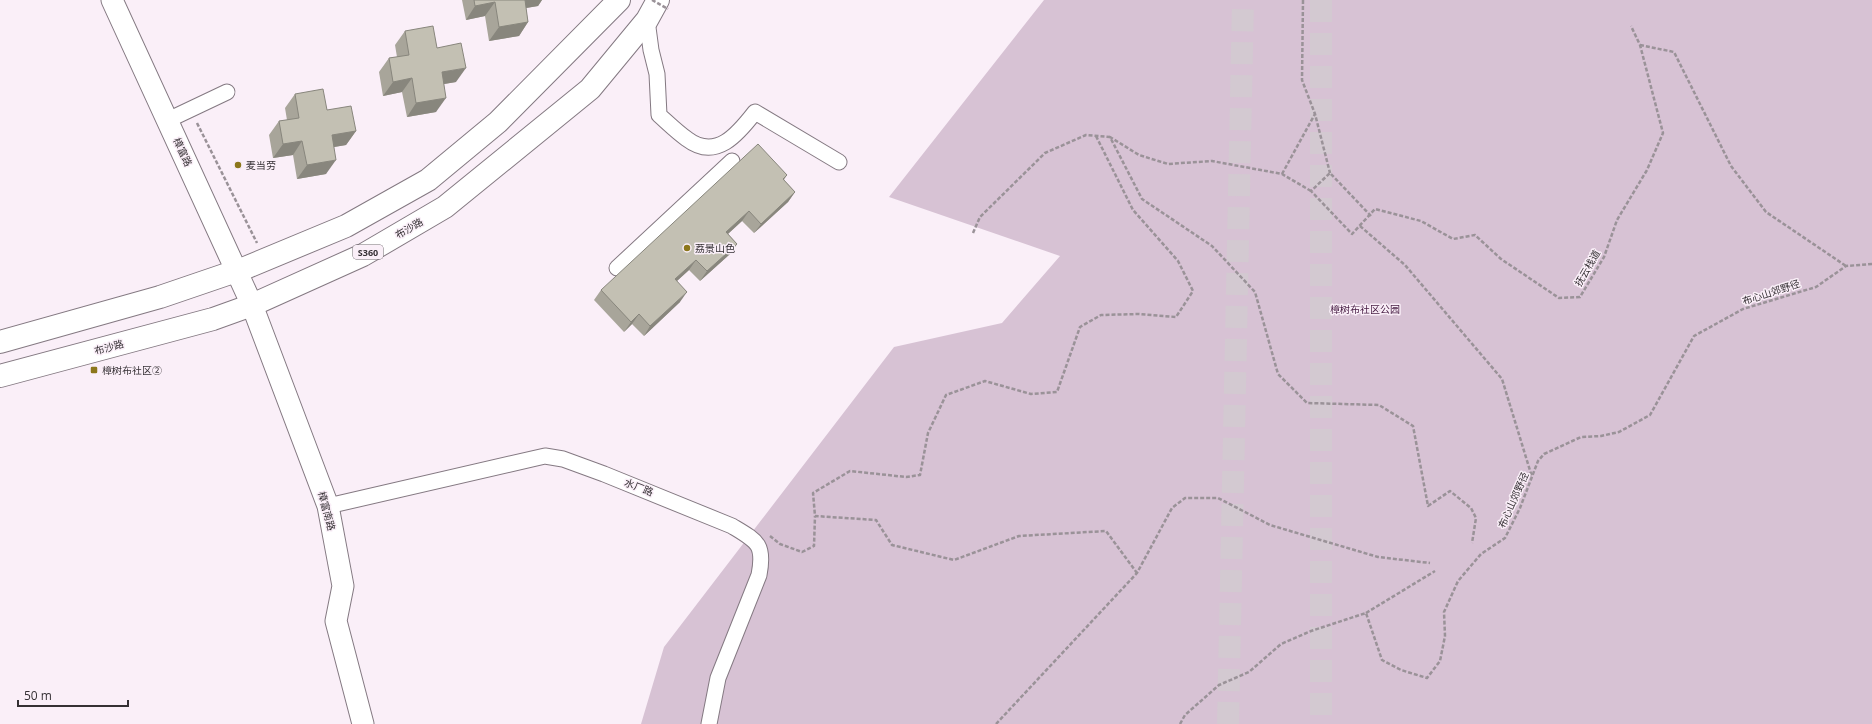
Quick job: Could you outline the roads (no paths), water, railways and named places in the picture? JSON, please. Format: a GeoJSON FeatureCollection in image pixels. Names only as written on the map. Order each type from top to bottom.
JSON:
{"type":"FeatureCollection","features":[{"type":"Feature","properties":{"kind":"main road"},"geometry":{"type":"LineString","coordinates":[[0,342],[160,297],[236,271],[346,226],[428,180],[498,122],[619,0]]}},
{"type":"Feature","properties":{"kind":"main road","name":"布沙路"},"geometry":{"type":"LineString","coordinates":[[0,376],[210,320],[252,305],[363,255],[445,207],[590,89],[649,10],[663,4]]}},
{"type":"Feature","properties":{"kind":"main road"},"geometry":{"type":"LineString","coordinates":[[346,226],[363,255]]}},
{"type":"Feature","properties":{"kind":"street","name":"樟富路"},"geometry":{"type":"LineString","coordinates":[[112,0],[252,305]]}},
{"type":"Feature","properties":{"kind":"street"},"geometry":{"type":"LineString","coordinates":[[649,10],[651,50],[657,74],[659,115],[688,140],[701,146],[714,147],[724,144],[741,130],[755,112],[839,162]]}},
{"type":"Feature","properties":{"kind":"street"},"geometry":{"type":"LineString","coordinates":[[168,120],[226,92]]}},
{"type":"Feature","properties":{"kind":"street"},"geometry":{"type":"LineString","coordinates":[[617,268],[732,161]]}},
{"type":"Feature","properties":{"kind":"street","name":"樟富南路"},"geometry":{"type":"LineString","coordinates":[[252,305],[328,506],[344,586],[336,621],[363,724]]}},
{"type":"Feature","properties":{"kind":"street","name":"水厂路"},"geometry":{"type":"LineString","coordinates":[[328,506],[545,456],[563,459],[674,501],[732,526],[748,536],[758,545],[762,557],[759,575],[718,678],[709,724]]}},
{"type":"Feature","properties":{"kind":"tunnel"},"geometry":{"type":"LineString","coordinates":[[1228,724],[1243,0]]}},
{"type":"Feature","properties":{"kind":"tunnel"},"geometry":{"type":"LineString","coordinates":[[1321,0],[1321,724]]}},
{"type":"Feature","properties":{"kind":"place","name":"麦当劳"},"geometry":{"type":"Point","coordinates":[238,165]}},
{"type":"Feature","properties":{"kind":"place","name":"荔景山色"},"geometry":{"type":"Point","coordinates":[687,248]}},
{"type":"Feature","properties":{"kind":"place","name":"樟树布社区②"},"geometry":{"type":"Point","coordinates":[94,370]}},
{"type":"Feature","properties":{"kind":"park label","name":"樟树布社区公园"},"geometry":{"type":"Point","coordinates":[1365,309]}}]}
